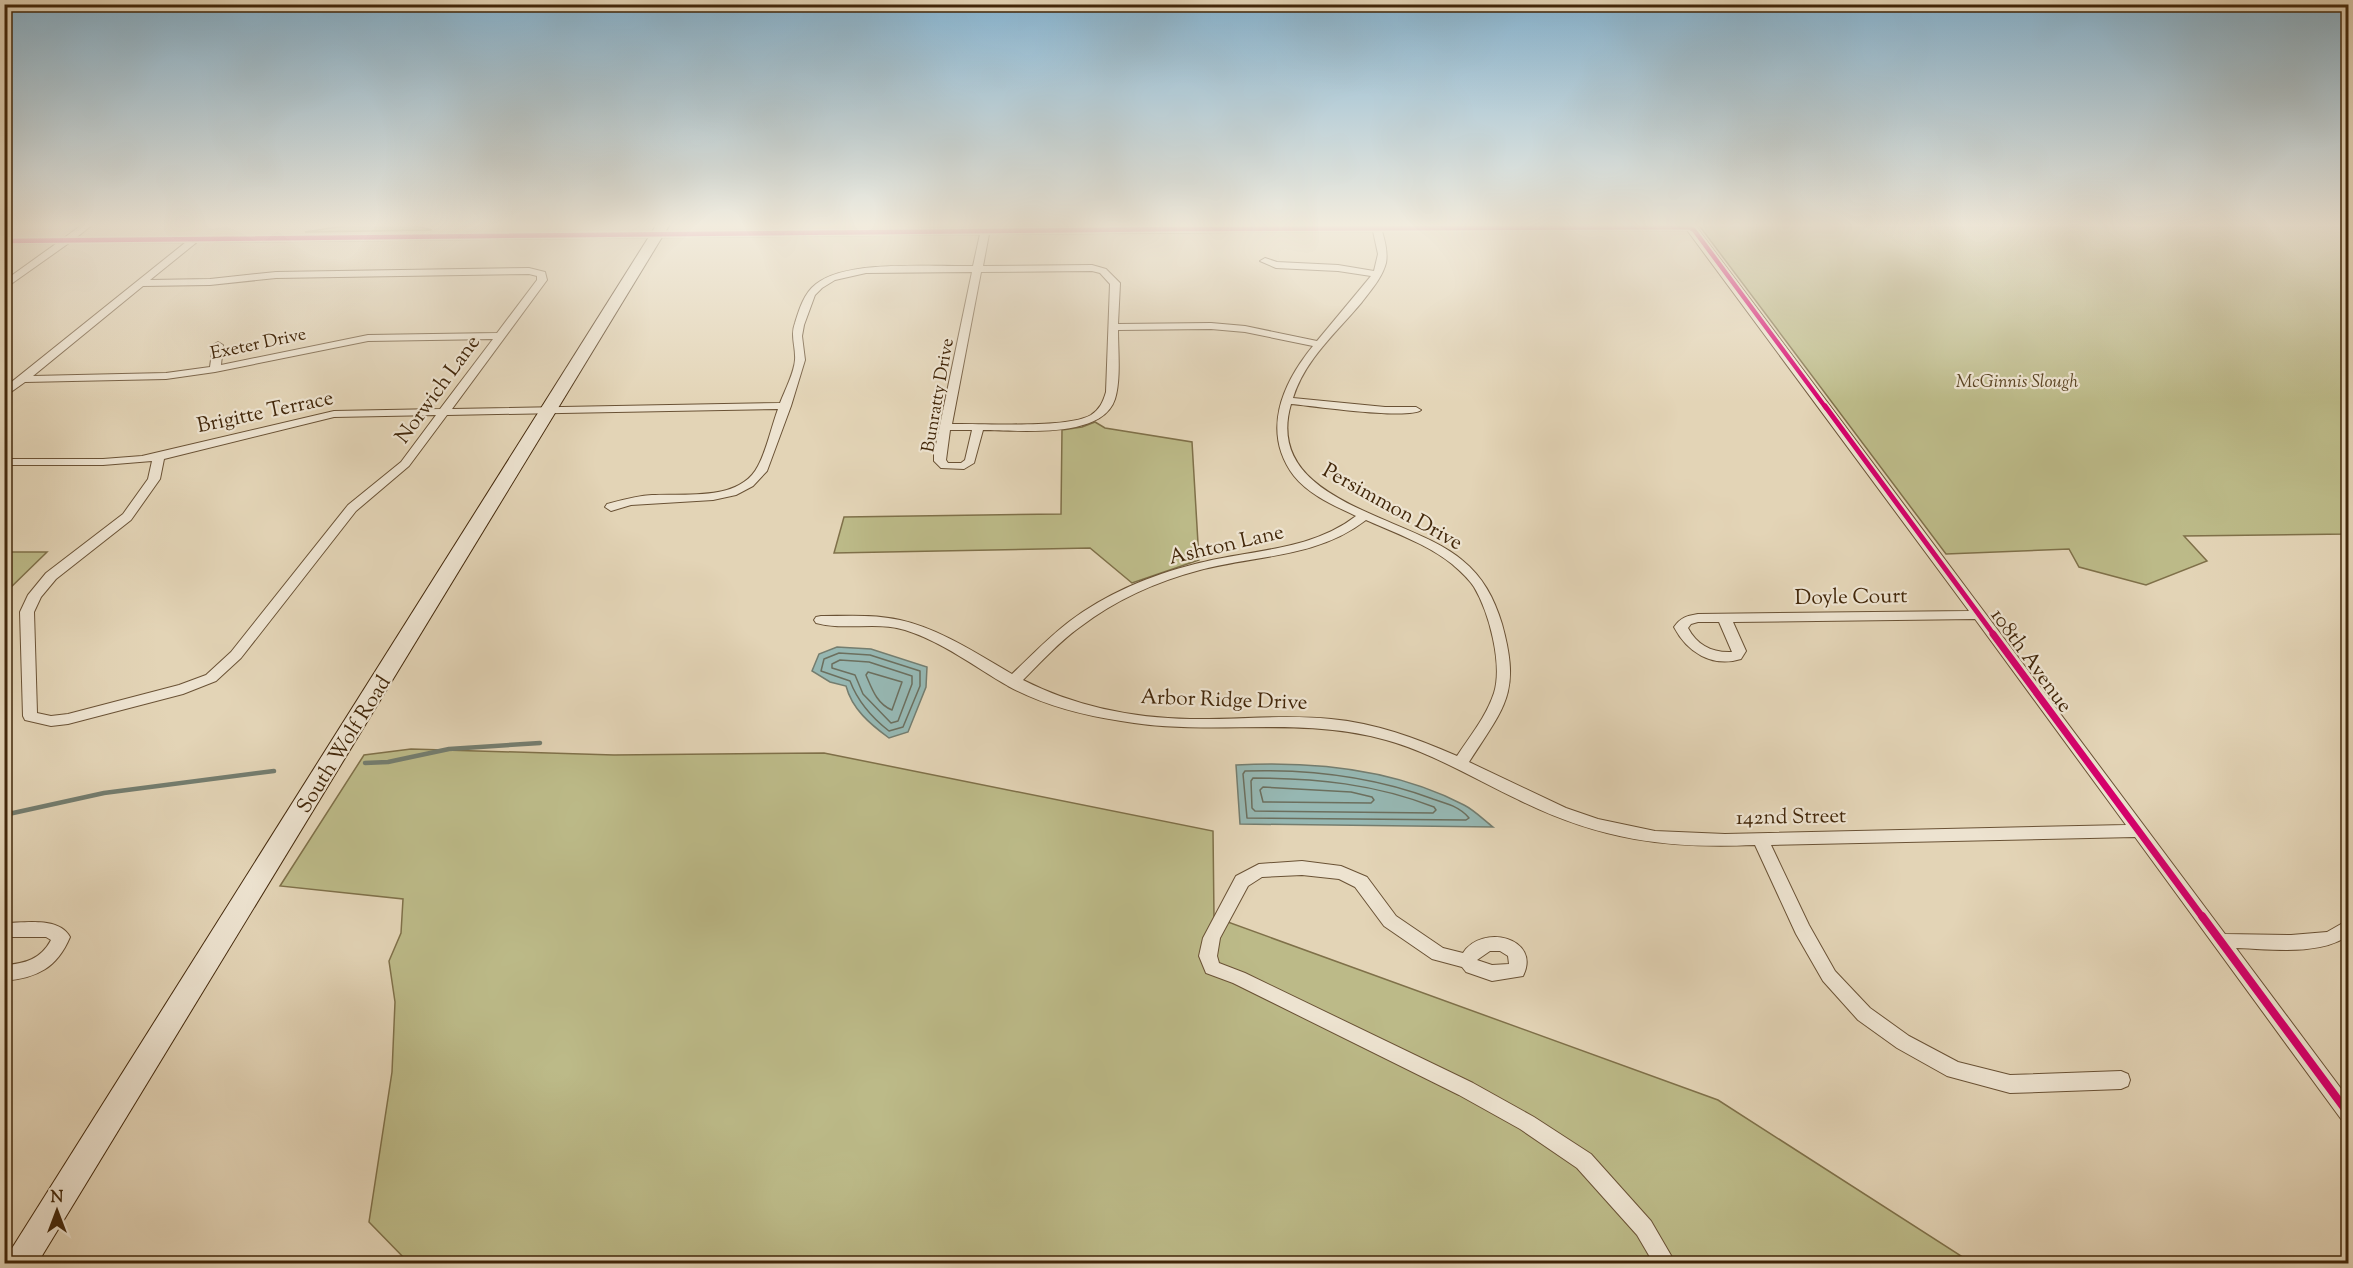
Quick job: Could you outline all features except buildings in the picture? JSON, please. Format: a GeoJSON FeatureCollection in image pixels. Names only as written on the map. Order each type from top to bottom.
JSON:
{"type":"FeatureCollection","features":[{"type":"Feature","properties":{"kind":"main road","name":"South Wolf Road"},"geometry":{"type":"LineString","coordinates":[[20,1263],[628,283]]}},
{"type":"Feature","properties":{"kind":"street"},"geometry":{"type":"LineString","coordinates":[[4,394],[140,283]]}},
{"type":"Feature","properties":{"kind":"street","name":"Norwich Lane"},"geometry":{"type":"LineString","coordinates":[[159,456],[154,479],[127,517],[51,576],[35,595],[27,612],[30,716],[51,721],[68,719],[183,689],[211,678],[236,655],[352,508],[405,464],[540,283]]}},
{"type":"Feature","properties":{"kind":"street"},"geometry":{"type":"LineString","coordinates":[[611,507],[625,501],[644,498],[716,496],[745,488],[756,479],[763,469],[800,360],[797,336],[799,325],[812,294],[824,283]]}},
{"type":"Feature","properties":{"kind":"street","name":"Bunratty Drive"},"geometry":{"type":"LineString","coordinates":[[975,283],[940,461],[945,466],[964,466],[970,461],[978,427]]}},
{"type":"Feature","properties":{"kind":"street"},"geometry":{"type":"LineString","coordinates":[[946,427],[1062,426],[1095,418],[1110,403],[1114,283]]}},
{"type":"Feature","properties":{"kind":"street","name":"Persimmon Drive"},"geometry":{"type":"LineString","coordinates":[[1371,283],[1294,380],[1281,415],[1282,435],[1287,455],[1296,471],[1328,497],[1429,544],[1476,579],[1489,605],[1502,652],[1504,680],[1496,705],[1460,763]]}},
{"type":"Feature","properties":{"kind":"street","name":"108th Avenue"},"geometry":{"type":"LineString","coordinates":[[1734,283],[2349,1113]]}},
{"type":"Feature","properties":{"kind":"street"},"geometry":{"type":"LineString","coordinates":[[1113,327],[1211,326],[1245,329],[1321,345]]}},
{"type":"Feature","properties":{"kind":"street","name":"Exeter Drive"},"geometry":{"type":"LineString","coordinates":[[22,379],[146,377],[215,369],[368,338],[500,336]]}},
{"type":"Feature","properties":{"kind":"street"},"geometry":{"type":"LineString","coordinates":[[215,369],[218,345]]}},
{"type":"Feature","properties":{"kind":"street"},"geometry":{"type":"LineString","coordinates":[[1285,400],[1384,410],[1416,410]]}},
{"type":"Feature","properties":{"kind":"street","name":"Brigitte Terrace"},"geometry":{"type":"LineString","coordinates":[[4,462],[105,460],[159,456],[283,423],[334,414],[786,406]]}},
{"type":"Feature","properties":{"kind":"street","name":"Ashton Lane"},"geometry":{"type":"LineString","coordinates":[[1012,682],[1063,633],[1124,595],[1159,580],[1231,558],[1311,545],[1335,537],[1352,527],[1365,515]]}},
{"type":"Feature","properties":{"kind":"street","name":"Doyle Court"},"geometry":{"type":"LineString","coordinates":[[1724,618],[1979,615]]}},
{"type":"Feature","properties":{"kind":"street","name":"Arbor Ridge Drive"},"geometry":{"type":"LineString","coordinates":[[821,620],[878,622],[907,626],[940,640],[1044,698],[1070,706],[1148,721],[1188,724],[1286,721],[1351,726],[1404,739],[1460,763]]}},
{"type":"Feature","properties":{"kind":"street","name":"142nd Street"},"geometry":{"type":"LineString","coordinates":[[1460,763],[1550,810],[1633,835],[1679,839],[2138,831]]}},
{"type":"Feature","properties":{"kind":"street"},"geometry":{"type":"LineString","coordinates":[[1760,838],[1802,929],[1829,976],[1864,1014],[1904,1042],[1954,1070],[2010,1083],[2121,1080]]}},
{"type":"Feature","properties":{"kind":"street"},"geometry":{"type":"LineString","coordinates":[[1467,961],[1438,954],[1413,939],[1390,921],[1360,882],[1341,873],[1302,868],[1259,871],[1242,881],[1212,938],[1208,956],[1212,968],[1466,1089],[1527,1123],[1584,1161],[1644,1228],[1665,1263]]}},
{"type":"Feature","properties":{"kind":"street"},"geometry":{"type":"LineString","coordinates":[[2221,941],[2292,942],[2330,939],[2349,927]]}},
{"type":"Feature","properties":{"kind":"street"},"geometry":{"type":"LineString","coordinates":[[4,930],[48,930],[62,937],[59,946],[45,962],[24,972],[4,973]]}},
{"type":"Feature","properties":{"kind":"green space","name":"McGinnis Slough"},"geometry":{"type":"Polygon","coordinates":[[[1742,283],[2348,283],[2348,534],[2184,536],[2207,561],[2146,585],[2079,567],[2069,549],[1946,554],[1742,283]]]}},
{"type":"Feature","properties":{"kind":"green space"},"geometry":{"type":"Polygon","coordinates":[[[1095,422],[1105,428],[1192,442],[1199,560],[1132,583],[1090,548],[834,553],[844,517],[1061,514],[1062,430],[1095,422]]]}},
{"type":"Feature","properties":{"kind":"green space"},"geometry":{"type":"Polygon","coordinates":[[[8,552],[47,552],[5,593],[5,556],[8,552]]]}},
{"type":"Feature","properties":{"kind":"green space"},"geometry":{"type":"Polygon","coordinates":[[[411,749],[614,755],[824,753],[1213,831],[1214,917],[1718,1100],[1969,1261],[1968,1264],[409,1263],[369,1222],[392,1072],[395,1002],[389,961],[401,933],[403,899],[280,886],[364,755],[411,749]]]}},
{"type":"Feature","properties":{"kind":"water"},"geometry":{"type":"Polygon","coordinates":[[[837,647],[871,649],[927,667],[926,687],[908,732],[889,738],[857,709],[846,686],[830,682],[812,671],[819,654],[837,647]]]}},
{"type":"Feature","properties":{"kind":"water"},"geometry":{"type":"Polygon","coordinates":[[[1294,764],[1382,775],[1438,793],[1464,805],[1493,827],[1240,824],[1236,765],[1294,764]]]}},
{"type":"Feature","properties":{"kind":"waterway"},"geometry":{"type":"LineString","coordinates":[[365,763],[388,762],[449,749],[540,743]]}},
{"type":"Feature","properties":{"kind":"waterway"},"geometry":{"type":"LineString","coordinates":[[4,815],[104,793],[274,771]]}},
{"type":"Feature","properties":{"kind":"cycle path"},"geometry":{"type":"LineString","coordinates":[[1733,283],[2348,1113]]}}]}
